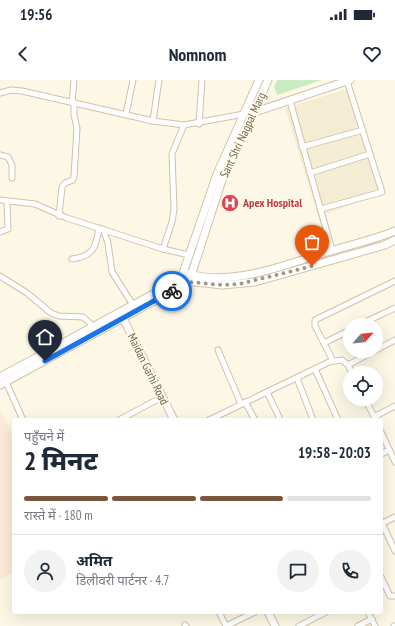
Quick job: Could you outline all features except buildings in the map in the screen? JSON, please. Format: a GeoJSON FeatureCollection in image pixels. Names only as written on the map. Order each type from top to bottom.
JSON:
{"type":"FeatureCollection","features":[{"type":"Feature","properties":{"kind":"main road","name":"Sant Shri Nagpal Marg"},"geometry":{"type":"LineString","coordinates":[[186,277],[189,255],[217,174],[259,80]]}},
{"type":"Feature","properties":{"kind":"main road","name":"Sant Shri Nagpal Marg"},"geometry":{"type":"LineString","coordinates":[[186,277],[223,177],[268,80]]}},
{"type":"Feature","properties":{"kind":"main road"},"geometry":{"type":"LineString","coordinates":[[244,114],[253,113],[349,80]]}},
{"type":"Feature","properties":{"kind":"main road"},"geometry":{"type":"LineString","coordinates":[[2,382],[93,326],[186,277],[240,276],[286,266],[332,250],[395,232]]}},
{"type":"Feature","properties":{"kind":"main road"},"geometry":{"type":"LineString","coordinates":[[2,382],[123,318],[186,277],[222,285],[255,282],[395,240]]}},
{"type":"Feature","properties":{"kind":"main road","name":"Maidan Garhi Road"},"geometry":{"type":"LineString","coordinates":[[123,318],[173,418]]}},
{"type":"Feature","properties":{"kind":"main road"},"geometry":{"type":"LineString","coordinates":[[269,614],[275,626]]}},
{"type":"Feature","properties":{"kind":"street"},"geometry":{"type":"LineString","coordinates":[[59,216],[62,187],[65,183],[73,180],[76,160],[77,128],[73,102],[74,80]]}},
{"type":"Feature","properties":{"kind":"street"},"geometry":{"type":"LineString","coordinates":[[126,114],[133,80]]}},
{"type":"Feature","properties":{"kind":"street"},"geometry":{"type":"LineString","coordinates":[[154,121],[159,80]]}},
{"type":"Feature","properties":{"kind":"street"},"geometry":{"type":"LineString","coordinates":[[199,124],[202,80]]}},
{"type":"Feature","properties":{"kind":"street"},"geometry":{"type":"LineString","coordinates":[[321,209],[382,192],[349,80]]}},
{"type":"Feature","properties":{"kind":"street"},"geometry":{"type":"LineString","coordinates":[[0,93],[11,90],[22,91],[154,121],[184,125],[199,124],[244,114]]}},
{"type":"Feature","properties":{"kind":"street"},"geometry":{"type":"LineString","coordinates":[[290,101],[332,250]]}},
{"type":"Feature","properties":{"kind":"street"},"geometry":{"type":"LineString","coordinates":[[163,249],[172,222],[174,209],[172,154],[184,125]]}},
{"type":"Feature","properties":{"kind":"street"},"geometry":{"type":"LineString","coordinates":[[302,147],[363,130]]}},
{"type":"Feature","properties":{"kind":"street"},"geometry":{"type":"LineString","coordinates":[[310,173],[370,154]]}},
{"type":"Feature","properties":{"kind":"street"},"geometry":{"type":"LineString","coordinates":[[0,155],[8,156],[10,160],[12,178]]}},
{"type":"Feature","properties":{"kind":"street"},"geometry":{"type":"LineString","coordinates":[[0,200],[35,204],[59,216],[101,228],[163,249],[189,255]]}},
{"type":"Feature","properties":{"kind":"street"},"geometry":{"type":"LineString","coordinates":[[0,232],[8,229],[7,201]]}},
{"type":"Feature","properties":{"kind":"street"},"geometry":{"type":"LineString","coordinates":[[72,259],[86,256],[94,250],[101,228]]}},
{"type":"Feature","properties":{"kind":"street"},"geometry":{"type":"LineString","coordinates":[[101,228],[108,243],[112,272],[132,305]]}},
{"type":"Feature","properties":{"kind":"street"},"geometry":{"type":"LineString","coordinates":[[0,277],[27,293],[52,313],[64,317],[83,317],[93,326]]}},
{"type":"Feature","properties":{"kind":"street"},"geometry":{"type":"LineString","coordinates":[[333,361],[315,326],[315,320],[395,280]]}},
{"type":"Feature","properties":{"kind":"street"},"geometry":{"type":"LineString","coordinates":[[374,318],[395,308]]}},
{"type":"Feature","properties":{"kind":"street"},"geometry":{"type":"LineString","coordinates":[[324,343],[343,334]]}},
{"type":"Feature","properties":{"kind":"street"},"geometry":{"type":"LineString","coordinates":[[383,346],[395,340]]}},
{"type":"Feature","properties":{"kind":"street"},"geometry":{"type":"LineString","coordinates":[[218,350],[243,403],[254,418]]}},
{"type":"Feature","properties":{"kind":"street"},"geometry":{"type":"LineString","coordinates":[[213,418],[333,361],[342,360],[348,365],[361,358]]}},
{"type":"Feature","properties":{"kind":"street"},"geometry":{"type":"LineString","coordinates":[[315,369],[337,418]]}},
{"type":"Feature","properties":{"kind":"street"},"geometry":{"type":"LineString","coordinates":[[297,378],[312,418]]}},
{"type":"Feature","properties":{"kind":"street"},"geometry":{"type":"LineString","coordinates":[[2,382],[22,418]]}},
{"type":"Feature","properties":{"kind":"street"},"geometry":{"type":"LineString","coordinates":[[267,392],[279,417]]}},
{"type":"Feature","properties":{"kind":"street"},"geometry":{"type":"LineString","coordinates":[[123,418],[162,398]]}},
{"type":"Feature","properties":{"kind":"street"},"geometry":{"type":"LineString","coordinates":[[368,406],[374,418]]}},
{"type":"Feature","properties":{"kind":"street"},"geometry":{"type":"LineString","coordinates":[[377,418],[395,406]]}},
{"type":"Feature","properties":{"kind":"street"},"geometry":{"type":"LineString","coordinates":[[383,436],[395,462]]}},
{"type":"Feature","properties":{"kind":"street"},"geometry":{"type":"LineString","coordinates":[[383,453],[389,450]]}},
{"type":"Feature","properties":{"kind":"street"},"geometry":{"type":"LineString","coordinates":[[383,521],[395,517]]}},
{"type":"Feature","properties":{"kind":"street"},"geometry":{"type":"LineString","coordinates":[[383,526],[395,552]]}},
{"type":"Feature","properties":{"kind":"street"},"geometry":{"type":"LineString","coordinates":[[383,581],[390,596],[395,596]]}},
{"type":"Feature","properties":{"kind":"street"},"geometry":{"type":"LineString","coordinates":[[220,614],[226,626],[251,614]]}},
{"type":"Feature","properties":{"kind":"street"},"geometry":{"type":"LineString","coordinates":[[314,614],[316,618]]}},
{"type":"Feature","properties":{"kind":"street"},"geometry":{"type":"LineString","coordinates":[[299,626],[323,614]]}},
{"type":"Feature","properties":{"kind":"street"},"geometry":{"type":"LineString","coordinates":[[369,614],[375,626]]}},
{"type":"Feature","properties":{"kind":"street"},"geometry":{"type":"LineString","coordinates":[[358,626],[372,619]]}},
{"type":"Feature","properties":{"kind":"shaded area"},"geometry":{"type":"Polygon","coordinates":[[[351,88],[383,193],[325,214],[332,240],[326,242],[285,108],[351,88]]]}},
{"type":"Feature","properties":{"kind":"shaded area"},"geometry":{"type":"Polygon","coordinates":[[[0,409],[12,434],[12,573],[0,580],[0,409]]]}},
{"type":"Feature","properties":{"kind":"green space"},"geometry":{"type":"Polygon","coordinates":[[[277,80],[322,80],[277,95],[274,87],[277,80]]]}},
{"type":"Feature","properties":{"kind":"way so far"},"geometry":{"type":"LineString","coordinates":[[172,291],[189,282],[222,285],[240,284],[255,282],[312,266]]}},
{"type":"Feature","properties":{"kind":"place","name":"Apex Hospital"},"geometry":{"type":"Point","coordinates":[230,203]}},
{"type":"Feature","properties":{"kind":"route"},"geometry":{"type":"LineString","coordinates":[[45,361],[172,291]]}}]}
